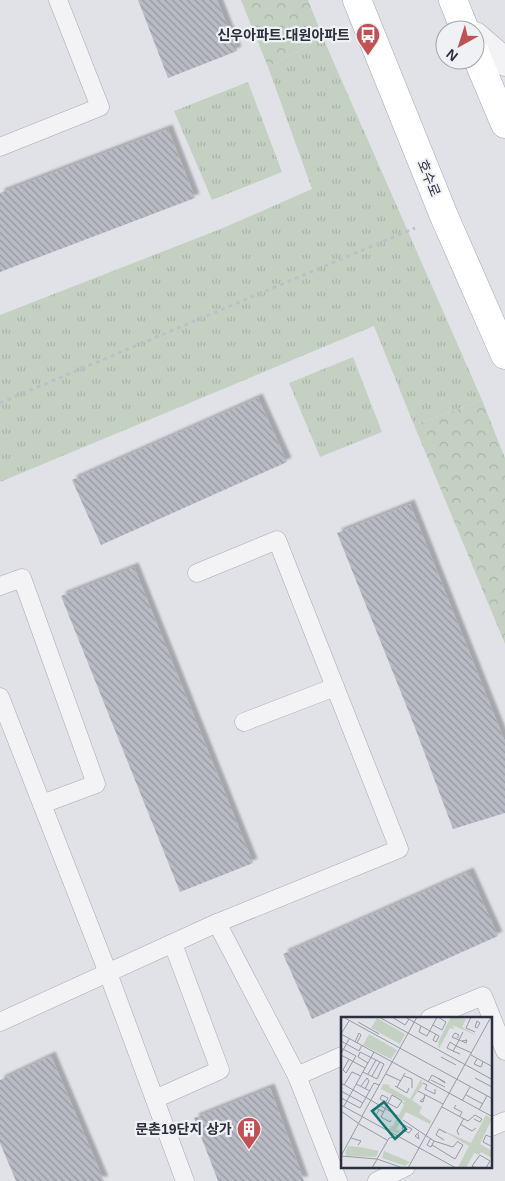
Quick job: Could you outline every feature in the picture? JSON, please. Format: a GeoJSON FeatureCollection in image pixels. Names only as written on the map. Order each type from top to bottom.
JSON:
{"type":"FeatureCollection","features":[{"type":"Feature","properties":{"kind":"main road","name":"호수로"},"geometry":{"type":"LineString","coordinates":[[357,0],[444,216],[505,355]]}},
{"type":"Feature","properties":{"kind":"main road"},"geometry":{"type":"LineString","coordinates":[[453,0],[463,20]]}},
{"type":"Feature","properties":{"kind":"main road"},"geometry":{"type":"LineString","coordinates":[[482,70],[505,124]]}},
{"type":"Feature","properties":{"kind":"street"},"geometry":{"type":"LineString","coordinates":[[485,45],[505,62]]}},
{"type":"Feature","properties":{"kind":"lane"},"geometry":{"type":"LineString","coordinates":[[0,146],[100,107],[58,0]]}},
{"type":"Feature","properties":{"kind":"lane"},"geometry":{"type":"LineString","coordinates":[[0,1022],[217,923],[400,849],[277,540],[197,574]]}},
{"type":"Feature","properties":{"kind":"lane"},"geometry":{"type":"LineString","coordinates":[[0,586],[22,578],[96,784],[42,804]]}},
{"type":"Feature","properties":{"kind":"lane"},"geometry":{"type":"LineString","coordinates":[[244,722],[335,687]]}},
{"type":"Feature","properties":{"kind":"lane"},"geometry":{"type":"LineString","coordinates":[[0,697],[108,973],[184,1181]]}},
{"type":"Feature","properties":{"kind":"lane"},"geometry":{"type":"LineString","coordinates":[[217,923],[296,1076],[338,1181]]}},
{"type":"Feature","properties":{"kind":"lane"},"geometry":{"type":"LineString","coordinates":[[154,1099],[220,1070],[173,944]]}},
{"type":"Feature","properties":{"kind":"lane"},"geometry":{"type":"LineString","coordinates":[[432,1017],[483,996],[491,1017]]}},
{"type":"Feature","properties":{"kind":"lane"},"geometry":{"type":"LineString","coordinates":[[492,1018],[505,1051]]}},
{"type":"Feature","properties":{"kind":"lane"},"geometry":{"type":"LineString","coordinates":[[296,1076],[341,1056]]}},
{"type":"Feature","properties":{"kind":"lane"},"geometry":{"type":"LineString","coordinates":[[492,1127],[505,1121]]}},
{"type":"Feature","properties":{"kind":"lane"},"geometry":{"type":"LineString","coordinates":[[377,1181],[404,1168]]}},
{"type":"Feature","properties":{"kind":"path"},"geometry":{"type":"LineString","coordinates":[[0,403],[423,225]]}},
{"type":"Feature","properties":{"kind":"green space"},"geometry":{"type":"Polygon","coordinates":[[[241,0],[308,0],[323,38],[268,67],[241,0]]]}},
{"type":"Feature","properties":{"kind":"green space"},"geometry":{"type":"Polygon","coordinates":[[[323,38],[482,400],[414,425],[374,326],[0,482],[0,315],[223,228],[312,189],[268,67],[323,38]]]}},
{"type":"Feature","properties":{"kind":"green space"},"geometry":{"type":"Polygon","coordinates":[[[248,82],[282,172],[212,200],[174,111],[248,82]]]}},
{"type":"Feature","properties":{"kind":"green space"},"geometry":{"type":"Polygon","coordinates":[[[353,357],[382,432],[320,457],[289,383],[353,357]]]}},
{"type":"Feature","properties":{"kind":"green space"},"geometry":{"type":"Polygon","coordinates":[[[482,400],[505,458],[505,644],[414,425],[482,400]]]}},
{"type":"Feature","properties":{"kind":"building"},"geometry":{"type":"Polygon","coordinates":[[[138,0],[217,0],[237,51],[168,78],[138,0]]]}},
{"type":"Feature","properties":{"kind":"building"},"geometry":{"type":"Polygon","coordinates":[[[168,129],[195,198],[0,272],[0,193],[168,129]]]}},
{"type":"Feature","properties":{"kind":"building"},"geometry":{"type":"Polygon","coordinates":[[[258,398],[287,462],[101,545],[72,480],[258,398]]]}},
{"type":"Feature","properties":{"kind":"building"},"geometry":{"type":"Polygon","coordinates":[[[410,504],[505,742],[505,813],[453,829],[414,725],[337,533],[410,504]]]}},
{"type":"Feature","properties":{"kind":"building"},"geometry":{"type":"Polygon","coordinates":[[[134,567],[253,863],[180,892],[61,596],[134,567]]]}},
{"type":"Feature","properties":{"kind":"building"},"geometry":{"type":"Polygon","coordinates":[[[469,872],[498,936],[312,1019],[283,954],[469,872]]]}},
{"type":"Feature","properties":{"kind":"building"},"geometry":{"type":"Polygon","coordinates":[[[51,1056],[104,1181],[16,1181],[0,1143],[0,1080],[51,1056]]]}},
{"type":"Feature","properties":{"kind":"building","name":"문촌19단지 상가"},"geometry":{"type":"Polygon","coordinates":[[[270,1088],[304,1181],[218,1181],[194,1118],[270,1088]]]}},
{"type":"Feature","properties":{"kind":"place","name":"신우아파트.대원아파트"},"geometry":{"type":"Point","coordinates":[368,56]}},
{"type":"Feature","properties":{"kind":"place","name":"문촌19단지 상가"},"geometry":{"type":"Point","coordinates":[249,1150]}}]}
